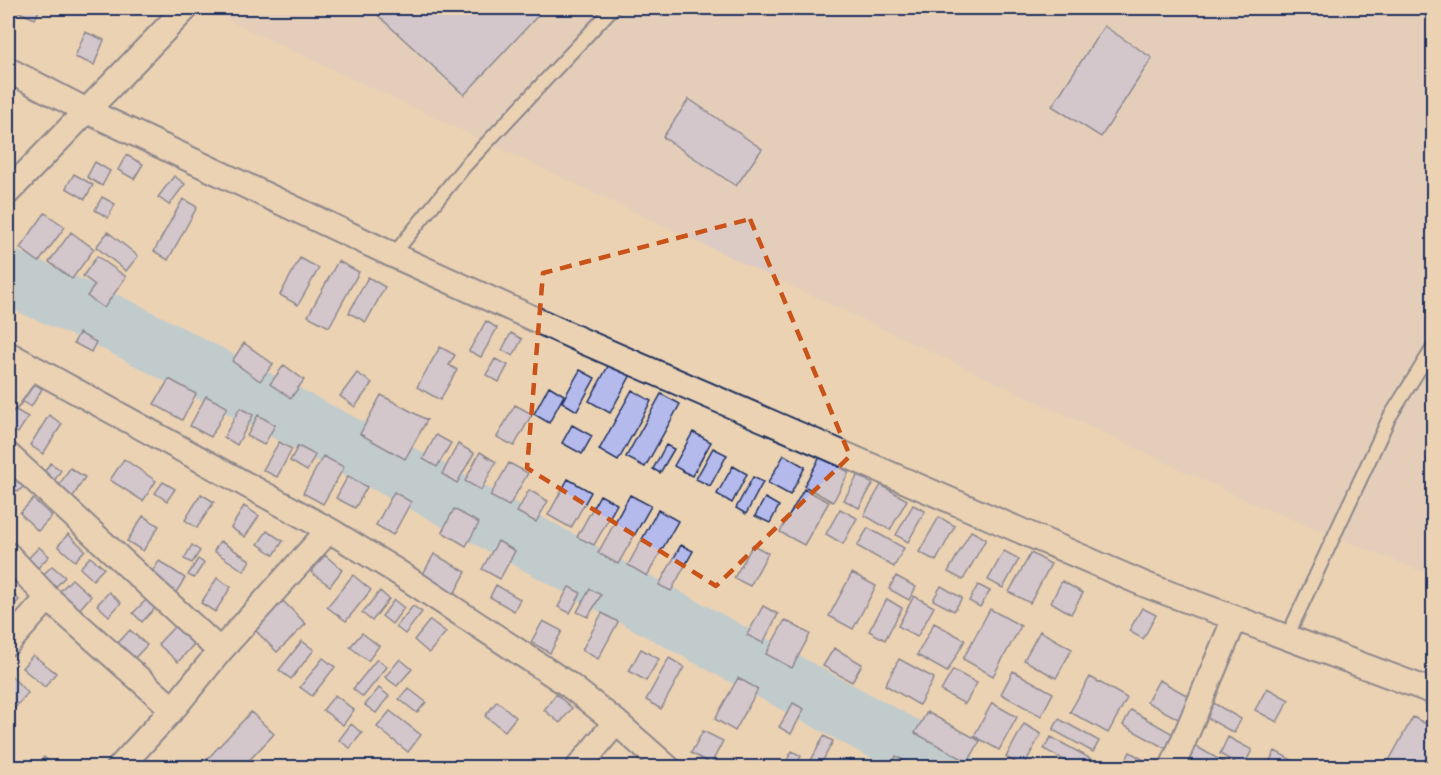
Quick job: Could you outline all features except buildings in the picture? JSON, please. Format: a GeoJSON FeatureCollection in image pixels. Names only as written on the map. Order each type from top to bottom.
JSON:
{"type":"FeatureCollection","features":[{"type":"Feature","properties":{"kind":"street"},"geometry":{"type":"LineString","coordinates":[[8,192],[186,8]]}},
{"type":"Feature","properties":{"kind":"street"},"geometry":{"type":"LineString","coordinates":[[8,70],[85,110],[393,255],[585,342],[1146,585],[1434,692]]}},
{"type":"Feature","properties":{"kind":"street"},"geometry":{"type":"LineString","coordinates":[[8,354],[329,530],[396,571],[559,679],[616,722],[668,768]]}},
{"type":"Feature","properties":{"kind":"street"},"geometry":{"type":"LineString","coordinates":[[8,399],[30,367]]}},
{"type":"Feature","properties":{"kind":"street"},"geometry":{"type":"LineString","coordinates":[[8,455],[220,651]]}},
{"type":"Feature","properties":{"kind":"street"},"geometry":{"type":"LineString","coordinates":[[119,768],[329,530]]}},
{"type":"Feature","properties":{"kind":"street"},"geometry":{"type":"LineString","coordinates":[[8,555],[48,598],[173,709]]}},
{"type":"Feature","properties":{"kind":"street"},"geometry":{"type":"LineString","coordinates":[[8,643],[48,598]]}},
{"type":"Feature","properties":{"kind":"street"},"geometry":{"type":"LineString","coordinates":[[1172,768],[1235,618]]}},
{"type":"Feature","properties":{"kind":"street"},"geometry":{"type":"LineString","coordinates":[[578,768],[616,722]]}},
{"type":"Feature","properties":{"kind":"lane"},"geometry":{"type":"LineString","coordinates":[[393,255],[465,166],[613,8]]}},
{"type":"Feature","properties":{"kind":"lane"},"geometry":{"type":"LineString","coordinates":[[1287,637],[1389,418],[1434,346]]}},
{"type":"Feature","properties":{"kind":"highlighted area"},"geometry":{"type":"Polygon","coordinates":[[[750,219],[850,456],[716,586],[527,468],[543,273],[750,219]]]}},
{"type":"Feature","properties":{"kind":"shaded area"},"geometry":{"type":"Polygon","coordinates":[[[202,8],[1433,8],[1433,576],[1252,503],[202,8]]]}},
{"type":"Feature","properties":{"kind":"waterway"},"geometry":{"type":"LineString","coordinates":[[8,277],[119,326],[413,479],[948,768]]}}]}
